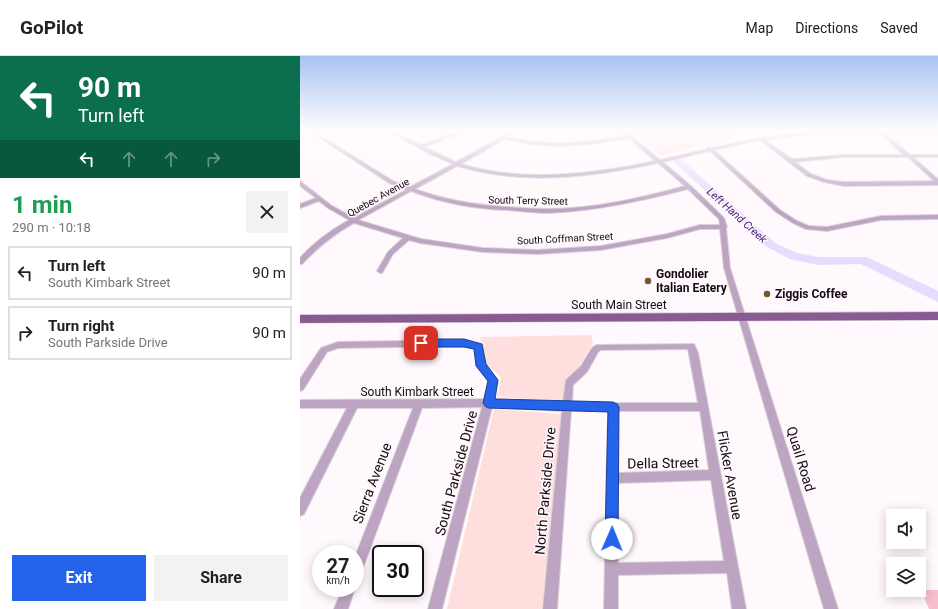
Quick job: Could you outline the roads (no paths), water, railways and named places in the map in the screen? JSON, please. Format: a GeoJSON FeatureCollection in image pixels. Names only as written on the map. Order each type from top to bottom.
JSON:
{"type":"FeatureCollection","features":[{"type":"Feature","properties":{"kind":"main road","name":"South Main Street"},"geometry":{"type":"LineString","coordinates":[[300,319],[937,316]]}},
{"type":"Feature","properties":{"kind":"street","name":"South Terry Street"},"geometry":{"type":"LineString","coordinates":[[351,157],[391,182],[409,190],[432,198],[478,207],[547,211],[617,205],[689,187]]}},
{"type":"Feature","properties":{"kind":"street"},"geometry":{"type":"LineString","coordinates":[[442,157],[457,164],[471,168],[514,175],[554,177],[594,174],[668,157]]}},
{"type":"Feature","properties":{"kind":"street"},"geometry":{"type":"LineString","coordinates":[[455,157],[497,168],[548,172],[601,168],[658,159]]}},
{"type":"Feature","properties":{"kind":"street","name":"Quebec Avenue"},"geometry":{"type":"LineString","coordinates":[[300,262],[323,239],[353,220],[469,157]]}},
{"type":"Feature","properties":{"kind":"street"},"geometry":{"type":"LineString","coordinates":[[655,157],[719,215],[724,226]]}},
{"type":"Feature","properties":{"kind":"street"},"geometry":{"type":"LineString","coordinates":[[720,157],[778,211],[808,228],[827,229],[881,218],[938,217]]}},
{"type":"Feature","properties":{"kind":"street"},"geometry":{"type":"LineString","coordinates":[[785,157],[809,175],[832,182],[938,183]]}},
{"type":"Feature","properties":{"kind":"street"},"geometry":{"type":"LineString","coordinates":[[791,161],[825,157]]}},
{"type":"Feature","properties":{"kind":"street"},"geometry":{"type":"LineString","coordinates":[[910,157],[938,183]]}},
{"type":"Feature","properties":{"kind":"street","name":"South Coffman Street"},"geometry":{"type":"LineString","coordinates":[[300,183],[336,211],[353,220],[407,238],[447,246],[482,250],[538,252],[601,248],[667,236],[700,227],[724,226]]}},
{"type":"Feature","properties":{"kind":"street"},"geometry":{"type":"LineString","coordinates":[[300,206],[319,199]]}},
{"type":"Feature","properties":{"kind":"street","name":"Quail Road"},"geometry":{"type":"LineString","coordinates":[[724,226],[724,258],[831,609]]}},
{"type":"Feature","properties":{"kind":"street"},"geometry":{"type":"LineString","coordinates":[[380,270],[390,253],[407,238]]}},
{"type":"Feature","properties":{"kind":"street","name":"South Parkside Drive"},"geometry":{"type":"LineString","coordinates":[[300,387],[324,350],[338,344],[464,343],[478,347],[481,366],[493,380],[435,609]]}},
{"type":"Feature","properties":{"kind":"street","name":"North Parkside Drive"},"geometry":{"type":"LineString","coordinates":[[550,609],[569,383],[584,369],[595,350],[599,348],[691,346]]}},
{"type":"Feature","properties":{"kind":"street","name":"Flicker Avenue"},"geometry":{"type":"LineString","coordinates":[[691,346],[694,353],[739,609]]}},
{"type":"Feature","properties":{"kind":"street","name":"South Kimbark Street"},"geometry":{"type":"LineString","coordinates":[[300,404],[488,403],[568,407],[703,407]]}},
{"type":"Feature","properties":{"kind":"street"},"geometry":{"type":"LineString","coordinates":[[300,510],[354,404]]}},
{"type":"Feature","properties":{"kind":"street","name":"Sierra Avenue"},"geometry":{"type":"LineString","coordinates":[[364,549],[419,404]]}},
{"type":"Feature","properties":{"kind":"street"},"geometry":{"type":"LineString","coordinates":[[611,609],[613,407]]}},
{"type":"Feature","properties":{"kind":"street","name":"Della Street"},"geometry":{"type":"LineString","coordinates":[[612,478],[715,475]]}},
{"type":"Feature","properties":{"kind":"street"},"geometry":{"type":"LineString","coordinates":[[611,569],[732,567]]}},
{"type":"Feature","properties":{"kind":"street"},"geometry":{"type":"LineString","coordinates":[[341,609],[346,597]]}},
{"type":"Feature","properties":{"kind":"waterway","name":"Left Hand Creek"},"geometry":{"type":"LineString","coordinates":[[678,161],[771,245],[794,256],[818,261],[863,260],[923,288],[938,297]]}},
{"type":"Feature","properties":{"kind":"place","name":"Gondolier Italian Eatery"},"geometry":{"type":"Point","coordinates":[648,281]}},
{"type":"Feature","properties":{"kind":"place","name":"Ziggis Coffee"},"geometry":{"type":"Point","coordinates":[767,294]}}]}
